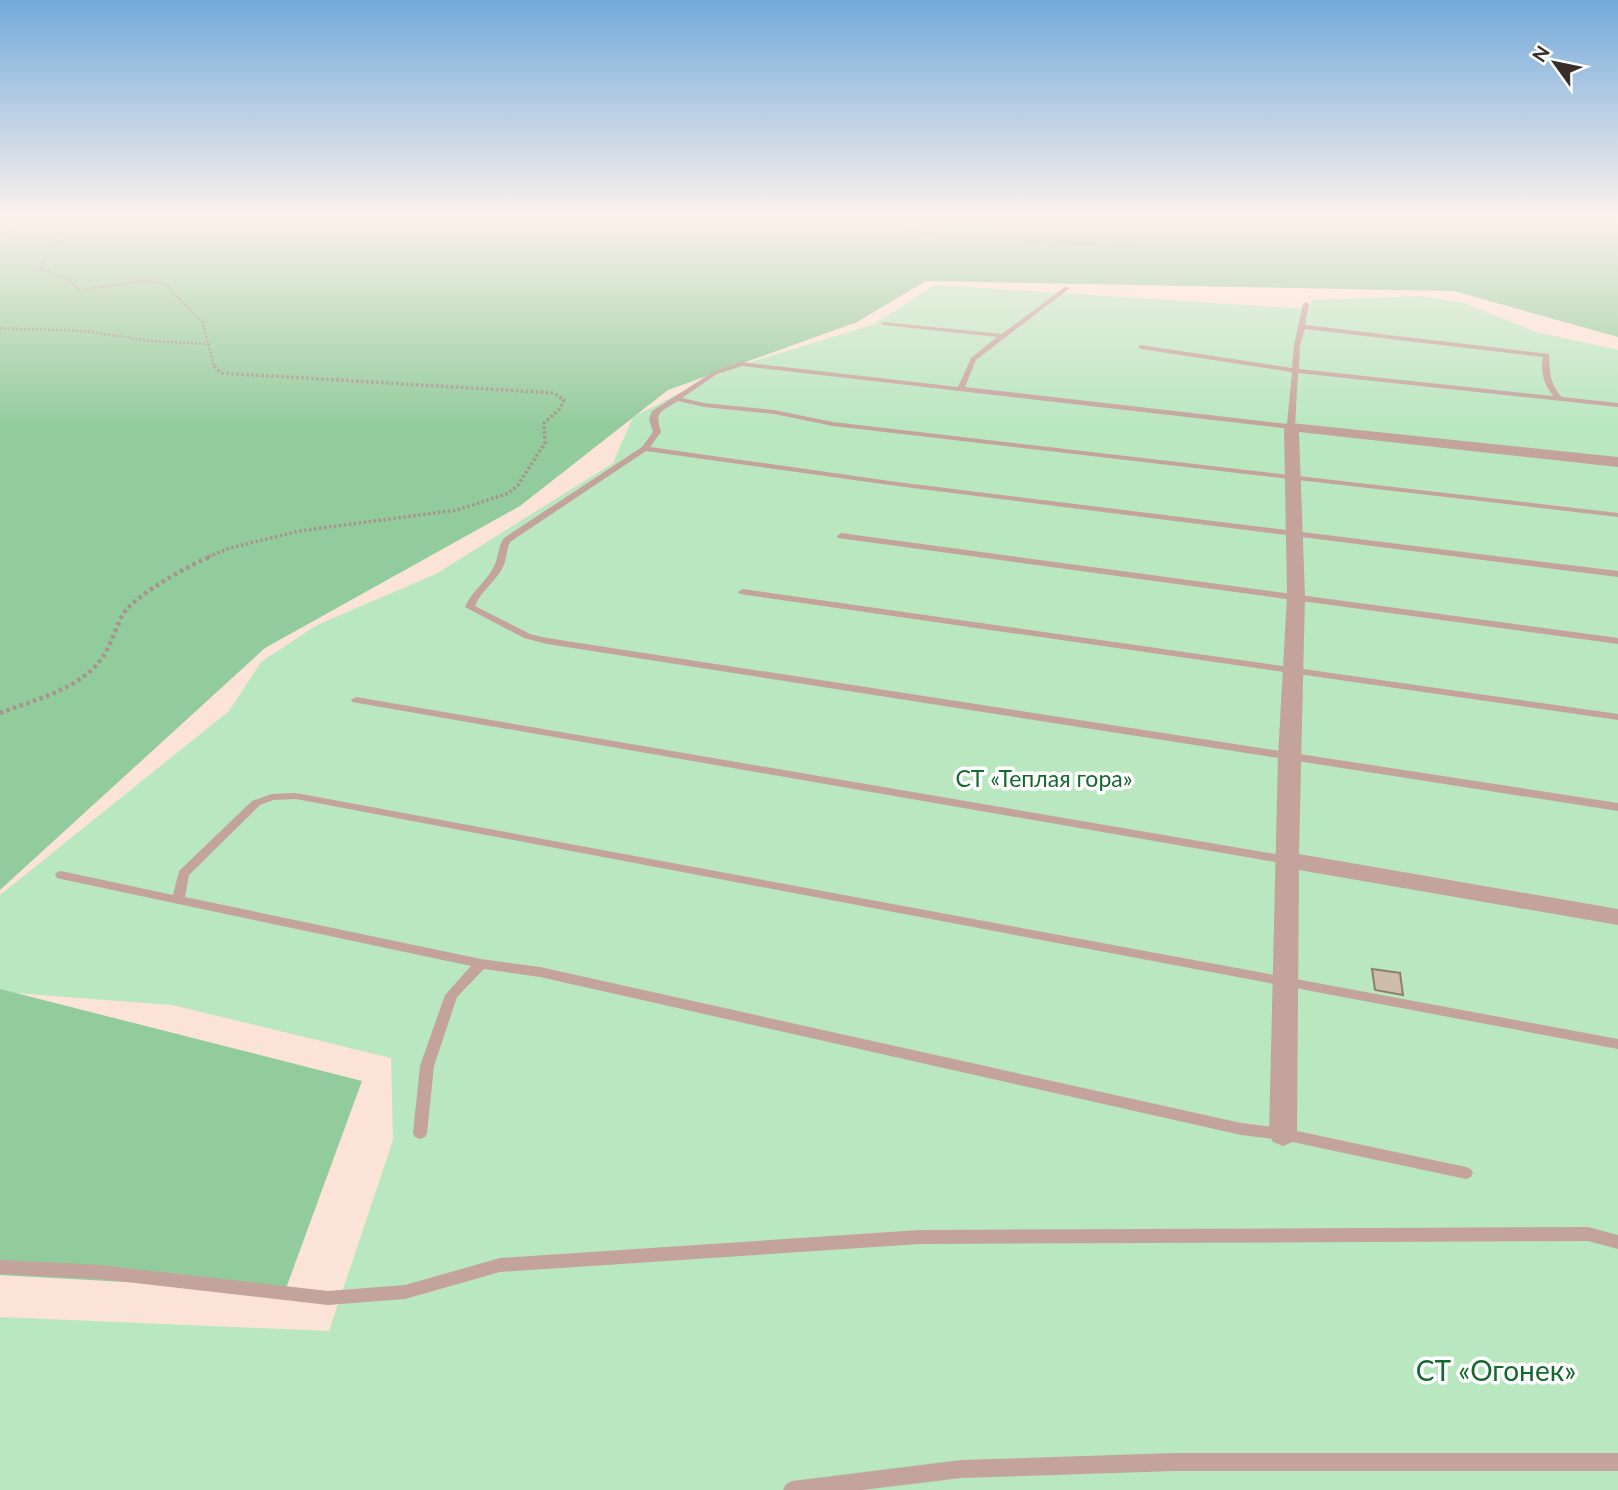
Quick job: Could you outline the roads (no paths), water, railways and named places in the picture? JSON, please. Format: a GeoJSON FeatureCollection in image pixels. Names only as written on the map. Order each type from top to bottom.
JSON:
{"type":"FeatureCollection","features":[{"type":"Feature","properties":{"kind":"street"},"geometry":{"type":"LineString","coordinates":[[1283,1134],[1289,756],[1296,596],[1291,427],[1618,462]]}},
{"type":"Feature","properties":{"kind":"street"},"geometry":{"type":"LineString","coordinates":[[1287,860],[1618,917]]}},
{"type":"Feature","properties":{"kind":"lane"},"geometry":{"type":"LineString","coordinates":[[960,390],[973,359],[1068,288]]}},
{"type":"Feature","properties":{"kind":"lane"},"geometry":{"type":"LineString","coordinates":[[1306,304],[1297,345],[1291,427],[741,364],[716,373],[655,413],[653,419],[657,432],[645,449],[507,540],[502,545],[498,569],[472,598],[470,607],[527,636],[547,641],[1618,807]]}},
{"type":"Feature","properties":{"kind":"lane"},"geometry":{"type":"LineString","coordinates":[[884,323],[1003,336]]}},
{"type":"Feature","properties":{"kind":"lane"},"geometry":{"type":"LineString","coordinates":[[1302,327],[1546,355],[1544,365],[1550,390],[1560,399]]}},
{"type":"Feature","properties":{"kind":"lane"},"geometry":{"type":"LineString","coordinates":[[1141,347],[1296,371],[1618,405]]}},
{"type":"Feature","properties":{"kind":"lane"},"geometry":{"type":"LineString","coordinates":[[678,399],[704,405],[774,412],[833,424],[1618,515]]}},
{"type":"Feature","properties":{"kind":"lane"},"geometry":{"type":"LineString","coordinates":[[645,449],[660,454],[1618,574]]}},
{"type":"Feature","properties":{"kind":"lane"},"geometry":{"type":"LineString","coordinates":[[841,536],[1618,641]]}},
{"type":"Feature","properties":{"kind":"lane"},"geometry":{"type":"LineString","coordinates":[[743,592],[1618,717]]}},
{"type":"Feature","properties":{"kind":"lane"},"geometry":{"type":"LineString","coordinates":[[356,700],[1287,860]]}},
{"type":"Feature","properties":{"kind":"lane"},"geometry":{"type":"LineString","coordinates":[[178,900],[183,874],[256,803],[272,797],[296,796],[1618,1044]]}},
{"type":"Feature","properties":{"kind":"lane"},"geometry":{"type":"LineString","coordinates":[[61,875],[481,964],[540,972],[1241,1129],[1283,1134],[1466,1173]]}},
{"type":"Feature","properties":{"kind":"lane"},"geometry":{"type":"LineString","coordinates":[[420,1133],[427,1066],[451,995],[481,964]]}},
{"type":"Feature","properties":{"kind":"lane"},"geometry":{"type":"LineString","coordinates":[[0,1267],[100,1272],[328,1298],[404,1293],[500,1265],[920,1237],[1588,1234],[1618,1242]]}},
{"type":"Feature","properties":{"kind":"lane"},"geometry":{"type":"LineString","coordinates":[[792,1490],[961,1469],[1162,1462],[1618,1462]]}},
{"type":"Feature","properties":{"kind":"park label","name":"СТ «Теплая гора»"},"geometry":{"type":"Point","coordinates":[1044,779]}},
{"type":"Feature","properties":{"kind":"park label","name":"СТ «Огонек»"},"geometry":{"type":"Point","coordinates":[1496,1371]}}]}
